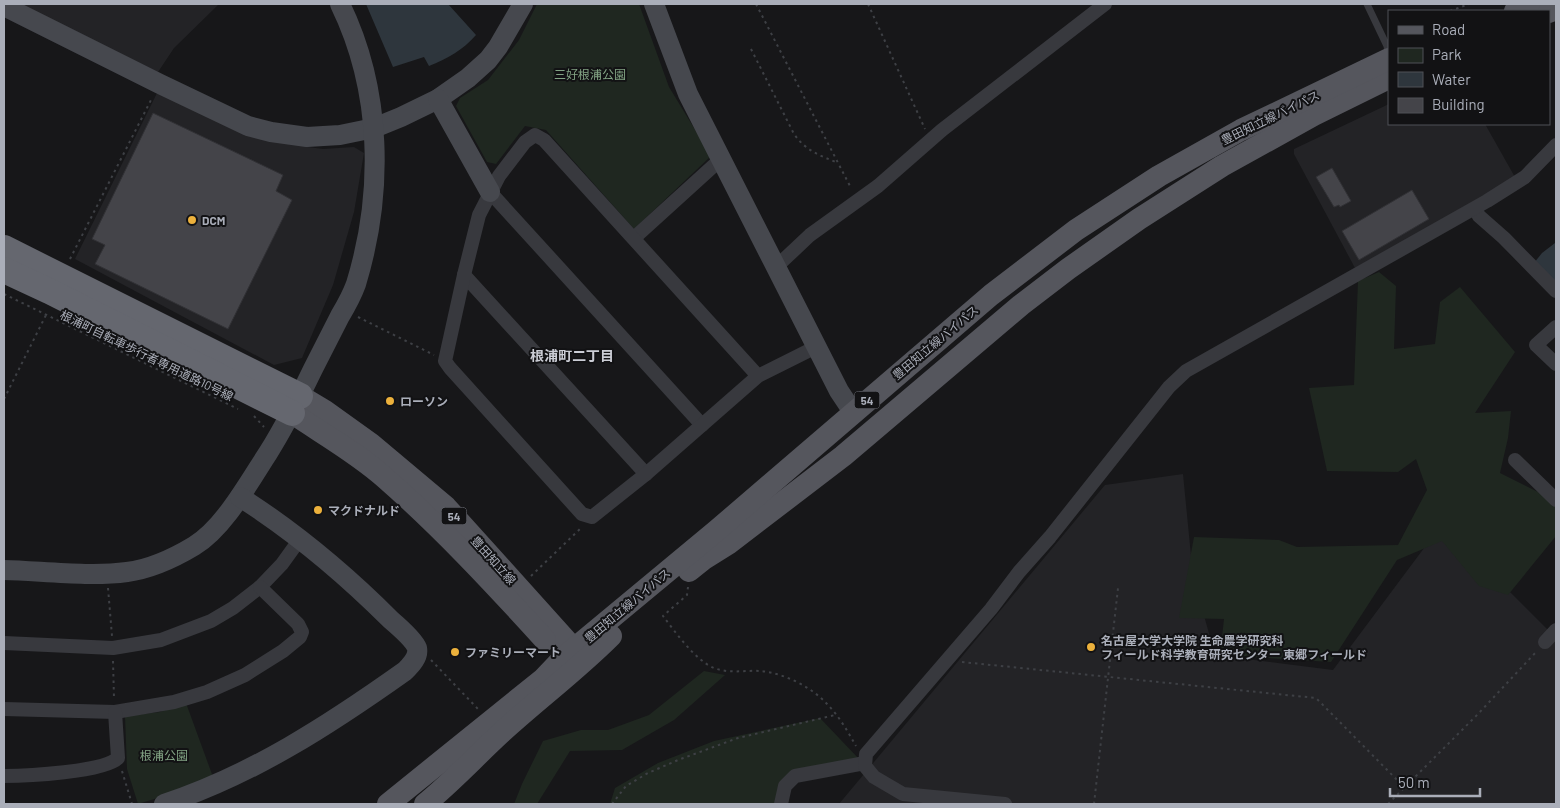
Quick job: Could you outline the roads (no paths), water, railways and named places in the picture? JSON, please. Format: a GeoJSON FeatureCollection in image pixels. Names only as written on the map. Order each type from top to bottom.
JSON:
{"type":"FeatureCollection","features":[{"type":"Feature","properties":{"kind":"highway","name":"54"},"geometry":{"type":"LineString","coordinates":[[4,248],[296,404]]}},
{"type":"Feature","properties":{"kind":"highway","name":"54"},"geometry":{"type":"LineString","coordinates":[[4,270],[296,404]]}},
{"type":"Feature","properties":{"kind":"main road"},"geometry":{"type":"LineString","coordinates":[[1518,10],[1534,4]]}},
{"type":"Feature","properties":{"kind":"main road","name":"豊田知立線バイパス"},"geometry":{"type":"LineString","coordinates":[[426,804],[452,782],[575,659],[716,531],[991,295],[1076,230],[1159,176],[1241,130],[1388,58]]}},
{"type":"Feature","properties":{"kind":"main road","name":"豊田知立線バイパス"},"geometry":{"type":"LineString","coordinates":[[388,804],[543,679],[615,632],[704,559],[728,544],[843,456],[1020,306],[1068,269],[1139,219],[1222,166],[1314,115],[1388,78]]}},
{"type":"Feature","properties":{"kind":"main road","name":"豊田知立線"},"geometry":{"type":"LineString","coordinates":[[296,404],[325,411],[371,444],[446,507],[519,588],[575,659]]}},
{"type":"Feature","properties":{"kind":"main road","name":"豊田知立線"},"geometry":{"type":"LineString","coordinates":[[296,404],[384,477],[575,659]]}},
{"type":"Feature","properties":{"kind":"street"},"geometry":{"type":"LineString","coordinates":[[4,570],[106,574],[128,572],[159,564],[196,545],[208,536],[240,497],[278,438],[356,285],[370,225],[375,169],[372,107],[360,54],[340,4]]}},
{"type":"Feature","properties":{"kind":"street"},"geometry":{"type":"LineString","coordinates":[[4,6],[248,126],[306,137],[340,135],[374,128],[438,99],[468,78],[488,60],[498,47],[523,4]]}},
{"type":"Feature","properties":{"kind":"street"},"geometry":{"type":"LineString","coordinates":[[654,4],[682,79],[721,159],[816,348],[839,391],[853,412]]}},
{"type":"Feature","properties":{"kind":"street"},"geometry":{"type":"LineString","coordinates":[[776,268],[810,235],[878,186],[932,138],[1105,4]]}},
{"type":"Feature","properties":{"kind":"street"},"geometry":{"type":"LineString","coordinates":[[438,99],[490,192],[702,425]]}},
{"type":"Feature","properties":{"kind":"street"},"geometry":{"type":"LineString","coordinates":[[758,376],[544,140],[535,135],[525,142],[499,176],[480,215],[464,275],[445,361],[582,514],[592,517],[646,474],[758,376],[816,348]]}},
{"type":"Feature","properties":{"kind":"street"},"geometry":{"type":"LineString","coordinates":[[782,804],[785,786],[795,776],[865,759],[1050,537],[1169,387],[1186,370],[1475,209],[1525,177],[1556,145]]}},
{"type":"Feature","properties":{"kind":"street"},"geometry":{"type":"LineString","coordinates":[[634,238],[721,159]]}},
{"type":"Feature","properties":{"kind":"street"},"geometry":{"type":"LineString","coordinates":[[1475,209],[1479,216],[1556,290]]}},
{"type":"Feature","properties":{"kind":"street"},"geometry":{"type":"LineString","coordinates":[[464,275],[646,474]]}},
{"type":"Feature","properties":{"kind":"street"},"geometry":{"type":"LineString","coordinates":[[1556,327],[1536,345],[1556,364]]}},
{"type":"Feature","properties":{"kind":"street"},"geometry":{"type":"LineString","coordinates":[[1515,460],[1556,500]]}},
{"type":"Feature","properties":{"kind":"street"},"geometry":{"type":"LineString","coordinates":[[164,804],[260,764],[317,731],[405,671],[415,660],[416,647],[371,600],[321,555],[240,497]]}},
{"type":"Feature","properties":{"kind":"street"},"geometry":{"type":"LineString","coordinates":[[4,643],[112,648],[162,640],[211,621],[233,608],[260,587],[282,564],[300,539]]}},
{"type":"Feature","properties":{"kind":"street"},"geometry":{"type":"LineString","coordinates":[[4,709],[114,712],[174,702],[224,685],[260,666],[300,637],[302,632],[302,628],[260,587]]}},
{"type":"Feature","properties":{"kind":"street"},"geometry":{"type":"LineString","coordinates":[[1545,642],[1556,630]]}},
{"type":"Feature","properties":{"kind":"street"},"geometry":{"type":"LineString","coordinates":[[4,776],[103,766],[118,758],[114,712]]}},
{"type":"Feature","properties":{"kind":"street"},"geometry":{"type":"LineString","coordinates":[[865,759],[874,777],[903,794],[1005,804]]}},
{"type":"Feature","properties":{"kind":"lane"},"geometry":{"type":"LineString","coordinates":[[1367,4],[1388,52]]}},
{"type":"Feature","properties":{"kind":"water"},"geometry":{"type":"Polygon","coordinates":[[[366,4],[448,4],[476,35],[454,54],[429,66],[424,57],[393,67],[366,4]]]}},
{"type":"Feature","properties":{"kind":"water"},"geometry":{"type":"Polygon","coordinates":[[[1555,243],[1556,284],[1534,263],[1542,253],[1555,243]]]}},
{"type":"Feature","properties":{"kind":"place","name":"DCM"},"geometry":{"type":"Point","coordinates":[192,220]}},
{"type":"Feature","properties":{"kind":"place","name":"ローソン"},"geometry":{"type":"Point","coordinates":[390,401]}},
{"type":"Feature","properties":{"kind":"place","name":"マクドナルド"},"geometry":{"type":"Point","coordinates":[318,510]}},
{"type":"Feature","properties":{"kind":"place","name":"名古屋大学大学院 生命農学研究科 フィールド科学教育研究センター 東郷フィールド"},"geometry":{"type":"Point","coordinates":[1091,647]}},
{"type":"Feature","properties":{"kind":"place","name":"ファミリーマート"},"geometry":{"type":"Point","coordinates":[455,652]}},
{"type":"Feature","properties":{"kind":"district","name":"根浦町二丁目"},"geometry":{"type":"Point","coordinates":[572,355]}},
{"type":"Feature","properties":{"kind":"park label","name":"三好根浦公園"},"geometry":{"type":"Point","coordinates":[590,74]}},
{"type":"Feature","properties":{"kind":"park label","name":"根浦公園"},"geometry":{"type":"Point","coordinates":[164,755]}}]}
